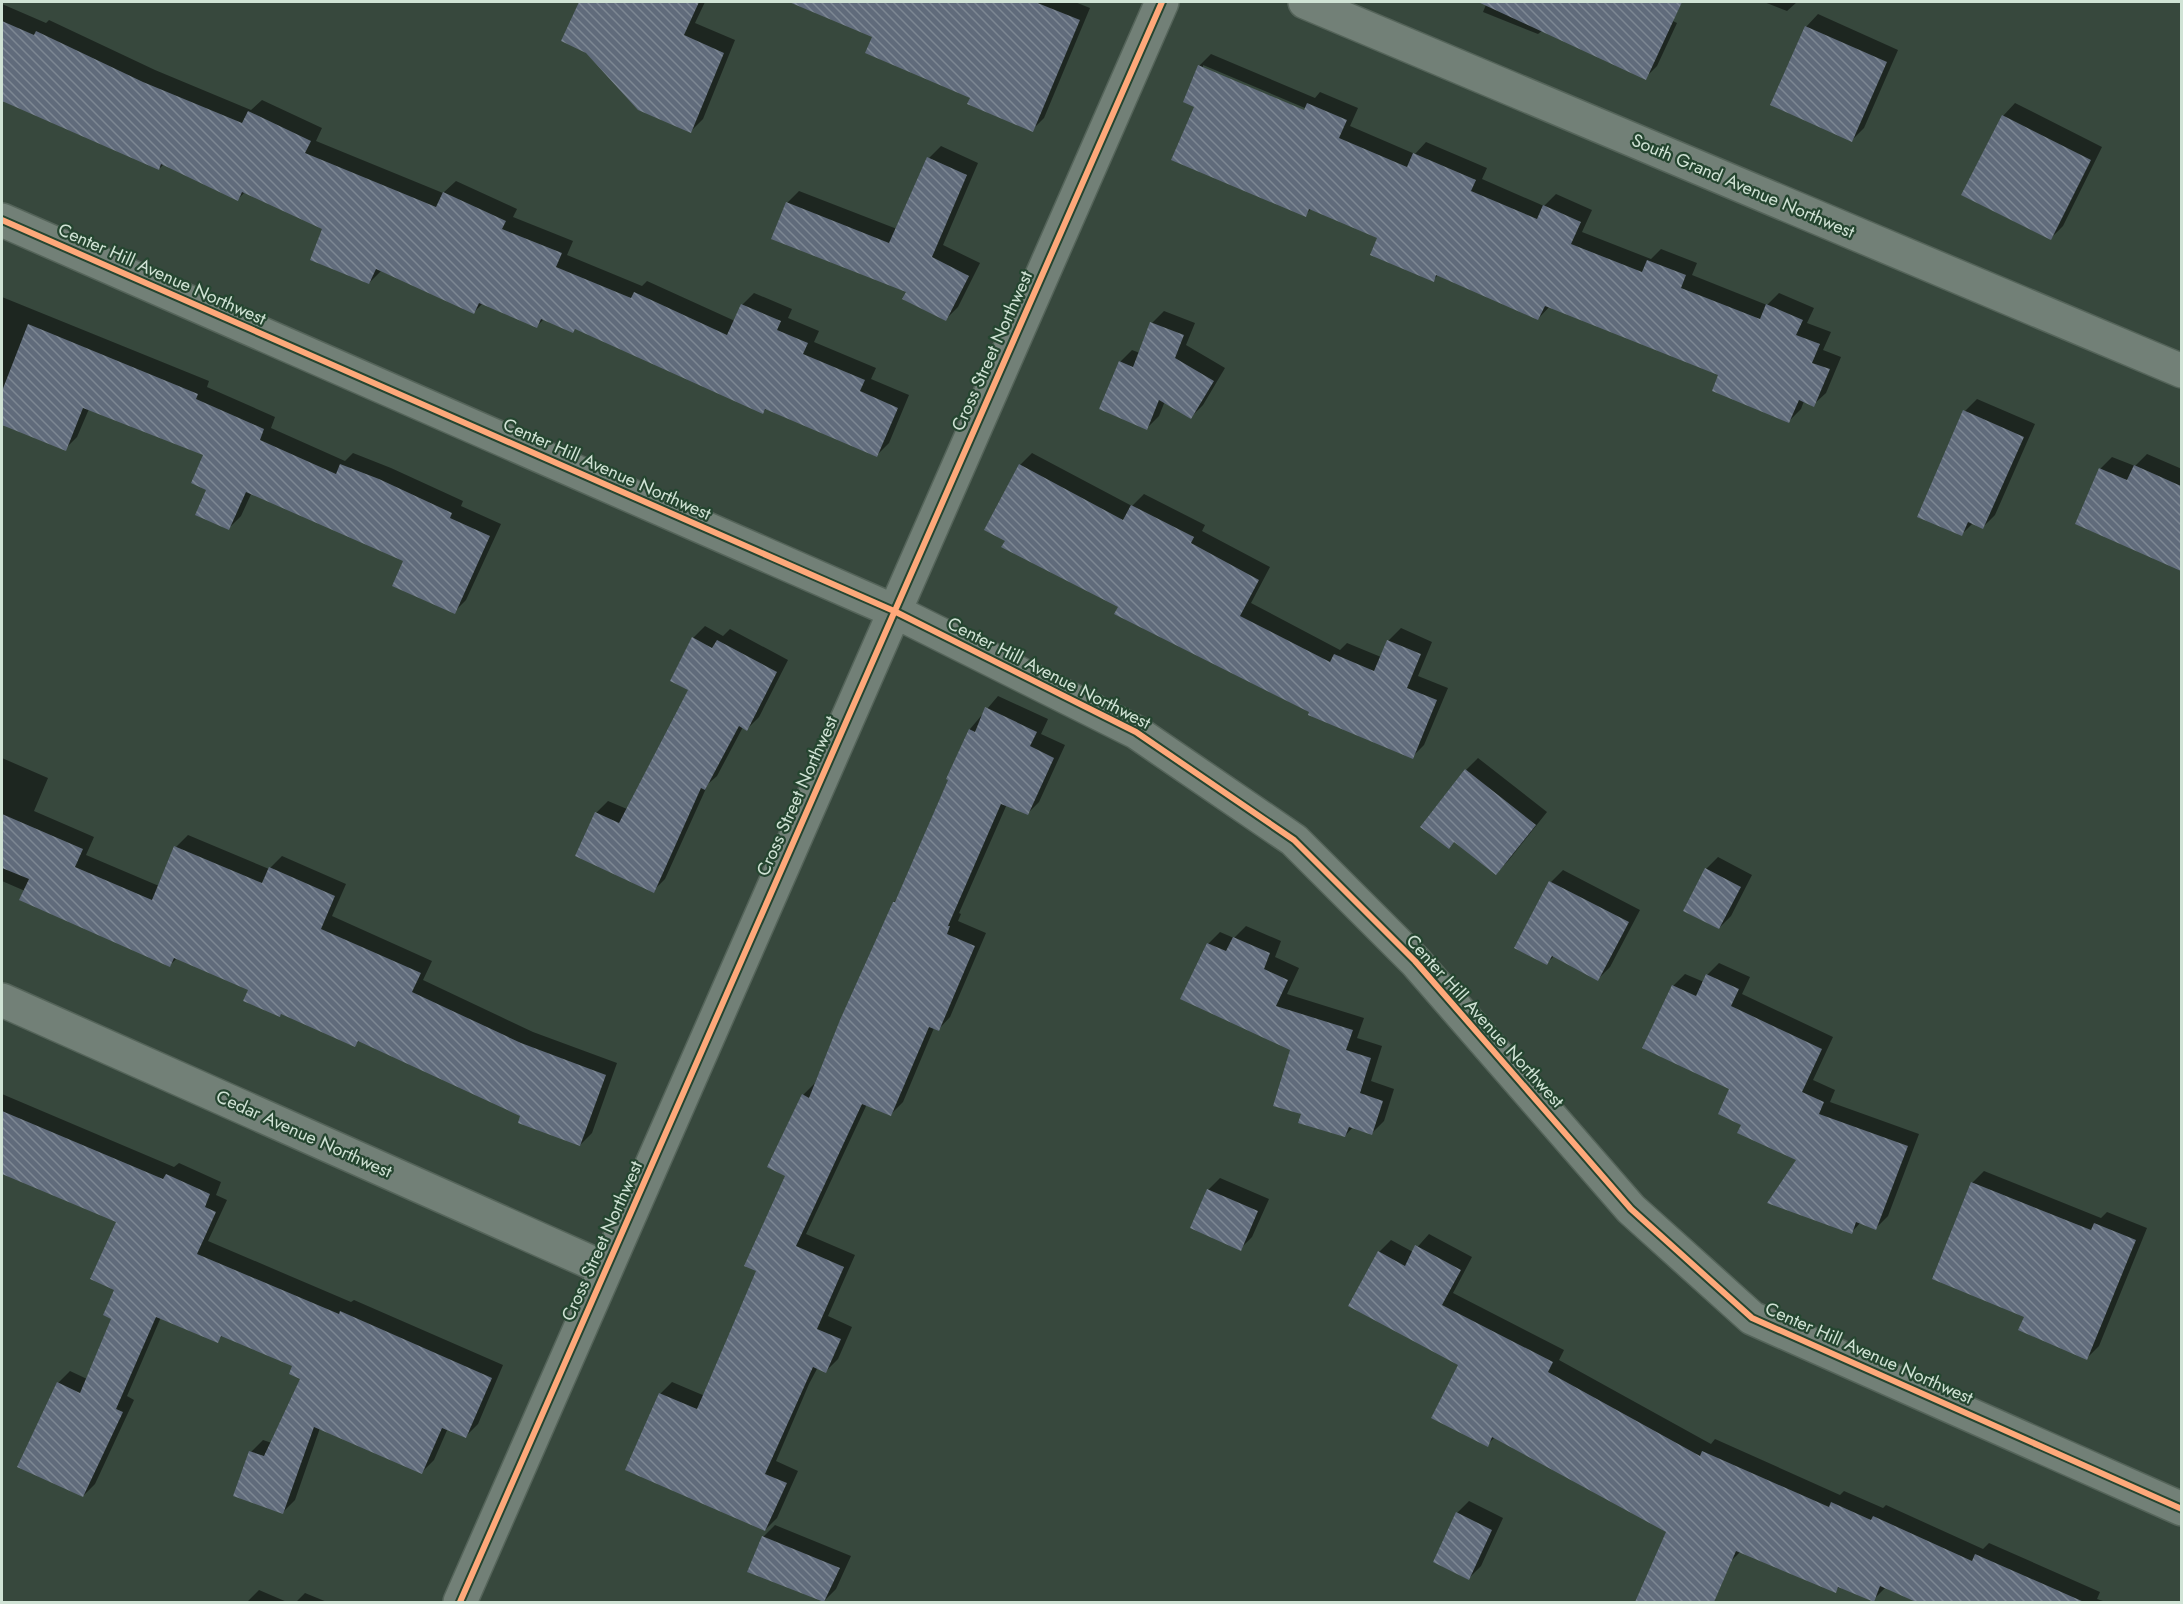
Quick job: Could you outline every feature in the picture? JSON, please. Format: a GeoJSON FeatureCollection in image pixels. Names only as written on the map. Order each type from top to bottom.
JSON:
{"type":"FeatureCollection","features":[{"type":"Feature","properties":{"kind":"street","name":"Cross Street Northwest"},"geometry":{"type":"LineString","coordinates":[[459,1602],[1162,2]]}},
{"type":"Feature","properties":{"kind":"street","name":"South Grand Avenue Northwest"},"geometry":{"type":"LineString","coordinates":[[1305,2],[2181,371]]}},
{"type":"Feature","properties":{"kind":"street","name":"Center Hill Avenue Northwest"},"geometry":{"type":"LineString","coordinates":[[2,220],[894,611],[1136,732],[1294,840],[1415,961],[1631,1209],[1752,1317],[2181,1509]]}},
{"type":"Feature","properties":{"kind":"street","name":"Cedar Avenue Northwest"},"geometry":{"type":"LineString","coordinates":[[2,1000],[606,1269]]}},
{"type":"Feature","properties":{"kind":"building"},"geometry":{"type":"Polygon","coordinates":[[[579,2],[699,2],[684,35],[724,53],[691,133],[638,110],[586,53],[561,41],[579,2]]]}},
{"type":"Feature","properties":{"kind":"building"},"geometry":{"type":"Polygon","coordinates":[[[789,2],[1035,2],[1080,20],[1033,132],[967,104],[970,98],[865,53],[872,37],[789,2]]]}},
{"type":"Feature","properties":{"kind":"building"},"geometry":{"type":"Polygon","coordinates":[[[1478,2],[1682,2],[1646,80],[1478,2]]]}},
{"type":"Feature","properties":{"kind":"building"},"geometry":{"type":"Polygon","coordinates":[[[2,21],[34,35],[36,31],[143,82],[242,123],[248,111],[311,141],[305,153],[436,207],[443,192],[506,221],[502,229],[562,253],[556,267],[631,298],[634,292],[727,335],[741,304],[781,321],[777,330],[808,343],[803,354],[865,380],[860,391],[898,408],[877,457],[765,409],[763,414],[575,329],[573,333],[541,319],[537,328],[479,303],[474,314],[376,269],[369,284],[310,260],[322,229],[242,192],[238,201],[161,164],[159,170],[2,101],[2,21]]]}},
{"type":"Feature","properties":{"kind":"building"},"geometry":{"type":"Polygon","coordinates":[[[1805,26],[1887,62],[1852,142],[1770,105],[1805,26]]]}},
{"type":"Feature","properties":{"kind":"building"},"geometry":{"type":"Polygon","coordinates":[[[1198,65],[1304,110],[1307,103],[1347,120],[1339,138],[1407,167],[1413,153],[1476,180],[1471,191],[1537,219],[1543,205],[1581,222],[1571,244],[1642,272],[1647,260],[1686,275],[1681,288],[1760,319],[1766,304],[1803,320],[1796,335],[1820,344],[1812,363],[1830,369],[1814,407],[1799,400],[1789,423],[1712,391],[1718,375],[1545,306],[1538,320],[1436,275],[1434,282],[1370,255],[1377,238],[1309,209],[1306,217],[1171,160],[1194,107],[1183,102],[1198,65]]]}},
{"type":"Feature","properties":{"kind":"building"},"geometry":{"type":"Polygon","coordinates":[[[2002,115],[2091,160],[2051,240],[1961,195],[2002,115]]]}},
{"type":"Feature","properties":{"kind":"building"},"geometry":{"type":"Polygon","coordinates":[[[927,157],[967,175],[932,257],[969,276],[946,321],[902,299],[906,292],[771,239],[786,202],[889,243],[927,157]]]}},
{"type":"Feature","properties":{"kind":"building"},"geometry":{"type":"Polygon","coordinates":[[[1150,322],[1184,335],[1175,358],[1214,381],[1191,419],[1159,400],[1147,430],[1099,409],[1119,361],[1133,367],[1150,322]]]}},
{"type":"Feature","properties":{"kind":"building"},"geometry":{"type":"Polygon","coordinates":[[[28,324],[198,394],[196,399],[264,429],[260,440],[336,474],[340,464],[379,479],[452,513],[450,518],[490,536],[455,614],[392,586],[403,561],[246,492],[229,530],[195,515],[206,490],[191,483],[203,455],[83,408],[66,451],[2,425],[2,391],[28,324]]]}},
{"type":"Feature","properties":{"kind":"building"},"geometry":{"type":"Polygon","coordinates":[[[1963,410],[2024,437],[1983,529],[1968,522],[1962,536],[1917,517],[1963,410]]]}},
{"type":"Feature","properties":{"kind":"building"},"geometry":{"type":"Polygon","coordinates":[[[1019,464],[1123,520],[1131,505],[1194,537],[1191,543],[1259,580],[1240,616],[1330,662],[1334,654],[1374,671],[1387,640],[1421,654],[1407,688],[1437,700],[1413,759],[1308,715],[1309,712],[1114,614],[1118,607],[1001,547],[1005,541],[984,530],[1019,464]]]}},
{"type":"Feature","properties":{"kind":"building"},"geometry":{"type":"Polygon","coordinates":[[[2134,465],[2181,486],[2181,571],[2075,524],[2099,468],[2127,480],[2134,465]]]}},
{"type":"Feature","properties":{"kind":"building"},"geometry":{"type":"Polygon","coordinates":[[[692,637],[712,648],[717,640],[777,672],[747,731],[739,726],[705,790],[701,788],[654,893],[575,856],[595,812],[619,823],[688,690],[670,681],[692,637]]]}},
{"type":"Feature","properties":{"kind":"building"},"geometry":{"type":"Polygon","coordinates":[[[985,707],[1037,732],[1030,746],[1054,758],[1028,815],[1001,804],[948,926],[950,926],[947,934],[975,946],[939,1031],[929,1027],[891,1116],[862,1104],[796,1246],[844,1267],[817,1329],[841,1339],[826,1373],[813,1367],[765,1474],[787,1483],[765,1531],[625,1470],[659,1393],[697,1409],[756,1271],[744,1266],[785,1176],[767,1167],[802,1094],[809,1098],[840,1020],[893,902],[895,902],[948,780],[946,779],[969,729],[975,732],[985,707]]]}},
{"type":"Feature","properties":{"kind":"building"},"geometry":{"type":"Polygon","coordinates":[[[1465,769],[1536,825],[1496,875],[1454,842],[1449,849],[1420,827],[1465,769]]]}},
{"type":"Feature","properties":{"kind":"building"},"geometry":{"type":"Polygon","coordinates":[[[2,814],[83,849],[75,867],[152,900],[174,846],[262,883],[269,867],[335,896],[321,929],[421,973],[412,992],[521,1043],[606,1075],[580,1146],[518,1123],[520,1116],[358,1041],[355,1047],[281,1014],[280,1017],[243,1001],[248,990],[174,958],[170,967],[19,900],[29,879],[2,868],[2,814]]]}},
{"type":"Feature","properties":{"kind":"building"},"geometry":{"type":"Polygon","coordinates":[[[1705,868],[1741,887],[1719,929],[1683,911],[1705,868]]]}},
{"type":"Feature","properties":{"kind":"building"},"geometry":{"type":"Polygon","coordinates":[[[1549,881],[1629,922],[1598,981],[1552,956],[1547,965],[1514,948],[1549,881]]]}},
{"type":"Feature","properties":{"kind":"building"},"geometry":{"type":"Polygon","coordinates":[[[1233,937],[1270,953],[1264,969],[1288,980],[1276,1006],[1353,1030],[1346,1050],[1371,1058],[1360,1093],[1383,1101],[1372,1135],[1349,1127],[1345,1137],[1298,1123],[1301,1114],[1273,1106],[1290,1050],[1180,999],[1207,943],[1226,951],[1233,937]]]}},
{"type":"Feature","properties":{"kind":"building"},"geometry":{"type":"Polygon","coordinates":[[[1706,974],[1739,989],[1731,1006],[1822,1049],[1802,1092],[1824,1102],[1819,1114],[1908,1146],[1876,1230],[1856,1222],[1852,1234],[1767,1203],[1796,1160],[1737,1133],[1741,1125],[1718,1114],[1729,1089],[1642,1048],[1672,985],[1696,996],[1706,974]]]}},
{"type":"Feature","properties":{"kind":"building"},"geometry":{"type":"Polygon","coordinates":[[[2,1111],[163,1179],[166,1174],[210,1194],[205,1207],[216,1212],[197,1254],[339,1314],[340,1311],[492,1378],[466,1438],[442,1428],[422,1474],[314,1427],[283,1514],[233,1496],[249,1451],[264,1456],[300,1379],[289,1374],[292,1366],[221,1336],[218,1343],[156,1317],[116,1409],[123,1412],[83,1497],[17,1467],[57,1382],[80,1393],[111,1319],[103,1315],[114,1290],[90,1279],[116,1222],[2,1174],[2,1111]]]}},
{"type":"Feature","properties":{"kind":"building"},"geometry":{"type":"Polygon","coordinates":[[[1971,1182],[2091,1230],[2094,1223],[2136,1240],[2087,1360],[2018,1330],[2024,1317],[1932,1279],[1971,1182]]]}},
{"type":"Feature","properties":{"kind":"building"},"geometry":{"type":"Polygon","coordinates":[[[1207,1189],[1258,1211],[1241,1251],[1190,1228],[1207,1189]]]}},
{"type":"Feature","properties":{"kind":"building"},"geometry":{"type":"Polygon","coordinates":[[[1415,1245],[1461,1270],[1442,1305],[1553,1362],[1548,1372],[1700,1456],[1702,1451],[1829,1507],[1831,1502],[1871,1520],[1873,1516],[1972,1561],[1975,1554],[2084,1602],[1916,1602],[1880,1586],[1874,1602],[1838,1587],[1836,1593],[1736,1551],[1714,1602],[1635,1602],[1666,1532],[1492,1437],[1488,1447],[1431,1418],[1458,1365],[1348,1306],[1378,1251],[1405,1266],[1415,1245]]]}},
{"type":"Feature","properties":{"kind":"building"},"geometry":{"type":"Polygon","coordinates":[[[1456,1512],[1492,1530],[1469,1580],[1433,1562],[1456,1512]]]}},
{"type":"Feature","properties":{"kind":"building"},"geometry":{"type":"Polygon","coordinates":[[[762,1536],[840,1568],[824,1602],[747,1572],[762,1536]]]}},
{"type":"Feature","properties":{"kind":"cycle path"},"geometry":{"type":"LineString","coordinates":[[460,1602],[1162,2]]}},
{"type":"Feature","properties":{"kind":"cycle path"},"geometry":{"type":"LineString","coordinates":[[2,220],[894,611],[1136,732],[1294,840],[1415,961],[1631,1209],[1752,1318],[2182,1509]]}}]}
